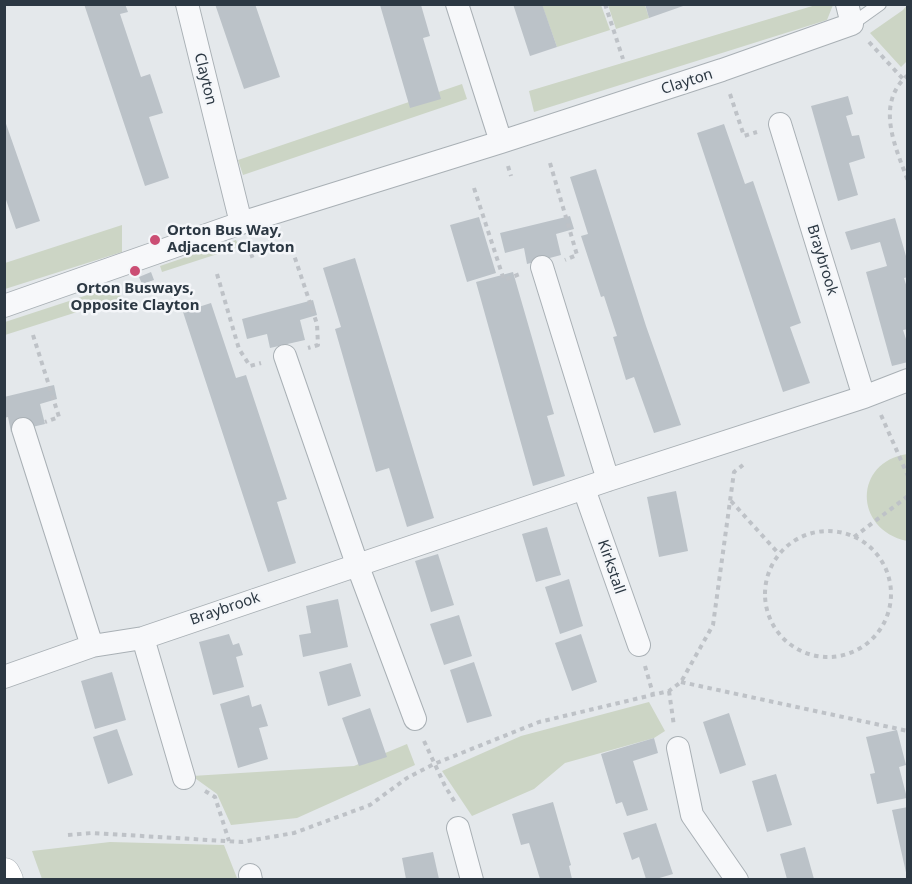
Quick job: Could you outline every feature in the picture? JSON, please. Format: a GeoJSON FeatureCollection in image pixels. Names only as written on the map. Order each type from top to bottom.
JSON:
{"type":"FeatureCollection","features":[{"type":"Feature","properties":{"kind":"street","name":"Clayton"},"geometry":{"type":"LineString","coordinates":[[187,4],[241,224]]}},
{"type":"Feature","properties":{"kind":"street"},"geometry":{"type":"LineString","coordinates":[[457,4],[501,142]]}},
{"type":"Feature","properties":{"kind":"street","name":"Clayton"},"geometry":{"type":"LineString","coordinates":[[4,306],[241,224],[722,70],[849,14]]}},
{"type":"Feature","properties":{"kind":"street","name":"Braybrook"},"geometry":{"type":"LineString","coordinates":[[780,124],[864,397]]}},
{"type":"Feature","properties":{"kind":"street"},"geometry":{"type":"LineString","coordinates":[[542,267],[608,480]]}},
{"type":"Feature","properties":{"kind":"street"},"geometry":{"type":"LineString","coordinates":[[285,356],[357,564],[415,719]]}},
{"type":"Feature","properties":{"kind":"street","name":"Braybrook"},"geometry":{"type":"LineString","coordinates":[[4,677],[92,646],[143,638],[608,480],[864,397],[908,380]]}},
{"type":"Feature","properties":{"kind":"street"},"geometry":{"type":"LineString","coordinates":[[23,429],[92,646]]}},
{"type":"Feature","properties":{"kind":"street","name":"Kirkstall"},"geometry":{"type":"LineString","coordinates":[[584,489],[639,645]]}},
{"type":"Feature","properties":{"kind":"street"},"geometry":{"type":"LineString","coordinates":[[143,638],[184,778]]}},
{"type":"Feature","properties":{"kind":"street"},"geometry":{"type":"LineString","coordinates":[[678,748],[692,815],[737,879]]}},
{"type":"Feature","properties":{"kind":"street"},"geometry":{"type":"LineString","coordinates":[[458,828],[472,879]]}},
{"type":"Feature","properties":{"kind":"street"},"geometry":{"type":"LineString","coordinates":[[4,874],[7,879]]}},
{"type":"Feature","properties":{"kind":"lane"},"geometry":{"type":"LineString","coordinates":[[849,14],[880,4]]}},
{"type":"Feature","properties":{"kind":"path"},"geometry":{"type":"LineString","coordinates":[[605,4],[623,59]]}},
{"type":"Feature","properties":{"kind":"path"},"geometry":{"type":"LineString","coordinates":[[849,14],[905,77],[894,94],[889,112],[890,129],[908,181]]}},
{"type":"Feature","properties":{"kind":"path"},"geometry":{"type":"LineString","coordinates":[[722,70],[744,136]]}},
{"type":"Feature","properties":{"kind":"path"},"geometry":{"type":"LineString","coordinates":[[550,163],[578,255]]}},
{"type":"Feature","properties":{"kind":"path"},"geometry":{"type":"LineString","coordinates":[[474,188],[504,280]]}},
{"type":"Feature","properties":{"kind":"path"},"geometry":{"type":"LineString","coordinates":[[292,249],[317,324],[318,345]]}},
{"type":"Feature","properties":{"kind":"path"},"geometry":{"type":"LineString","coordinates":[[217,274],[239,349],[250,366]]}},
{"type":"Feature","properties":{"kind":"path"},"geometry":{"type":"LineString","coordinates":[[33,334],[59,417]]}},
{"type":"Feature","properties":{"kind":"path"},"geometry":{"type":"LineString","coordinates":[[872,420],[891,414]]}},
{"type":"Feature","properties":{"kind":"path"},"geometry":{"type":"LineString","coordinates":[[882,417],[908,476]]}},
{"type":"Feature","properties":{"kind":"path"},"geometry":{"type":"LineString","coordinates":[[68,835],[92,834],[242,842],[294,832],[370,805],[407,778],[434,764],[539,722],[669,691],[681,682],[713,625],[734,472],[747,461]]}},
{"type":"Feature","properties":{"kind":"path"},"geometry":{"type":"LineString","coordinates":[[854,537],[908,496]]}},
{"type":"Feature","properties":{"kind":"path"},"geometry":{"type":"LineString","coordinates":[[730,501],[779,554]]}},
{"type":"Feature","properties":{"kind":"path"},"geometry":{"type":"LineString","coordinates":[[834,531],[854,537],[872,548],[884,565],[890,585],[890,606],[883,625],[869,641],[852,652],[831,657],[811,655],[792,645],[777,631],[767,613],[765,592],[768,572],[779,554],[794,540],[814,532],[834,531]]}},
{"type":"Feature","properties":{"kind":"path"},"geometry":{"type":"LineString","coordinates":[[681,682],[908,731]]}},
{"type":"Feature","properties":{"kind":"path"},"geometry":{"type":"LineString","coordinates":[[669,691],[678,748]]}},
{"type":"Feature","properties":{"kind":"path"},"geometry":{"type":"LineString","coordinates":[[415,719],[434,764],[466,823],[458,828]]}},
{"type":"Feature","properties":{"kind":"path"},"geometry":{"type":"LineString","coordinates":[[184,778],[215,797],[229,841]]}},
{"type":"Feature","properties":{"kind":"green space"},"geometry":{"type":"Polygon","coordinates":[[[819,4],[833,5],[827,20],[534,112],[529,91],[819,4]]]}},
{"type":"Feature","properties":{"kind":"green space"},"geometry":{"type":"Polygon","coordinates":[[[542,5],[601,5],[610,30],[557,47],[542,5]]]}},
{"type":"Feature","properties":{"kind":"green space"},"geometry":{"type":"Polygon","coordinates":[[[608,5],[645,5],[649,18],[616,29],[608,5]]]}},
{"type":"Feature","properties":{"kind":"green space"},"geometry":{"type":"Polygon","coordinates":[[[907,5],[907,61],[901,67],[870,33],[907,5]]]}},
{"type":"Feature","properties":{"kind":"green space"},"geometry":{"type":"Polygon","coordinates":[[[462,84],[467,99],[243,175],[238,160],[462,84]]]}},
{"type":"Feature","properties":{"kind":"green space"},"geometry":{"type":"Polygon","coordinates":[[[122,225],[122,252],[5,289],[5,263],[122,225]]]}},
{"type":"Feature","properties":{"kind":"green space"},"geometry":{"type":"Polygon","coordinates":[[[236,240],[239,247],[162,272],[160,266],[236,240]]]}},
{"type":"Feature","properties":{"kind":"green space"},"geometry":{"type":"Polygon","coordinates":[[[118,285],[121,298],[5,335],[5,322],[118,285]]]}},
{"type":"Feature","properties":{"kind":"green space"},"geometry":{"type":"Polygon","coordinates":[[[908,454],[907,541],[889,534],[877,523],[869,510],[867,496],[869,482],[877,469],[890,460],[908,454]]]}},
{"type":"Feature","properties":{"kind":"green space"},"geometry":{"type":"Polygon","coordinates":[[[649,702],[665,731],[654,738],[565,763],[534,789],[472,816],[442,771],[521,736],[649,702]]]}},
{"type":"Feature","properties":{"kind":"green space"},"geometry":{"type":"Polygon","coordinates":[[[407,744],[415,765],[297,818],[231,825],[217,794],[192,776],[354,766],[407,744]]]}},
{"type":"Feature","properties":{"kind":"green space"},"geometry":{"type":"Polygon","coordinates":[[[110,842],[224,845],[237,878],[42,879],[32,851],[110,842]]]}},
{"type":"Feature","properties":{"kind":"building"},"geometry":{"type":"Polygon","coordinates":[[[84,4],[125,4],[128,12],[120,14],[141,77],[150,74],[163,113],[149,117],[169,178],[145,186],[84,4]]]}},
{"type":"Feature","properties":{"kind":"building"},"geometry":{"type":"Polygon","coordinates":[[[215,4],[255,4],[280,77],[244,89],[215,4]]]}},
{"type":"Feature","properties":{"kind":"building"},"geometry":{"type":"Polygon","coordinates":[[[513,4],[542,4],[557,47],[530,56],[513,4]]]}},
{"type":"Feature","properties":{"kind":"building"},"geometry":{"type":"Polygon","coordinates":[[[645,4],[686,4],[686,5],[649,18],[645,4]]]}},
{"type":"Feature","properties":{"kind":"building"},"geometry":{"type":"Polygon","coordinates":[[[380,5],[421,5],[430,36],[423,38],[441,99],[410,108],[380,5]]]}},
{"type":"Feature","properties":{"kind":"building"},"geometry":{"type":"Polygon","coordinates":[[[848,96],[853,114],[846,116],[852,136],[859,135],[865,158],[849,163],[858,195],[838,201],[811,106],[848,96]]]}},
{"type":"Feature","properties":{"kind":"building"},"geometry":{"type":"Polygon","coordinates":[[[4,118],[40,221],[16,229],[4,194],[4,118]]]}},
{"type":"Feature","properties":{"kind":"building"},"geometry":{"type":"Polygon","coordinates":[[[724,124],[745,184],[753,181],[801,323],[790,327],[810,383],[783,392],[697,133],[724,124]]]}},
{"type":"Feature","properties":{"kind":"building"},"geometry":{"type":"Polygon","coordinates":[[[596,169],[646,326],[681,425],[654,433],[634,377],[626,380],[613,337],[617,336],[604,296],[601,297],[581,236],[588,234],[570,177],[596,169]]]}},
{"type":"Feature","properties":{"kind":"building"},"geometry":{"type":"Polygon","coordinates":[[[570,216],[574,229],[556,234],[561,255],[527,264],[524,248],[505,253],[500,233],[570,216]]]}},
{"type":"Feature","properties":{"kind":"building"},"geometry":{"type":"Polygon","coordinates":[[[479,217],[496,273],[467,282],[450,225],[479,217]]]}},
{"type":"Feature","properties":{"kind":"building"},"geometry":{"type":"Polygon","coordinates":[[[895,218],[908,263],[908,277],[904,278],[908,291],[908,329],[903,330],[908,345],[908,362],[892,366],[866,272],[887,266],[880,242],[851,250],[845,232],[895,218]]]}},
{"type":"Feature","properties":{"kind":"building"},"geometry":{"type":"Polygon","coordinates":[[[355,258],[434,518],[407,527],[389,468],[376,472],[335,329],[341,327],[323,268],[355,258]]]}},
{"type":"Feature","properties":{"kind":"building"},"geometry":{"type":"Polygon","coordinates":[[[151,272],[154,280],[142,284],[139,277],[151,272]]]}},
{"type":"Feature","properties":{"kind":"building"},"geometry":{"type":"Polygon","coordinates":[[[513,272],[554,414],[547,416],[565,476],[533,486],[476,282],[513,272]]]}},
{"type":"Feature","properties":{"kind":"building"},"geometry":{"type":"Polygon","coordinates":[[[313,300],[317,315],[300,320],[305,340],[270,348],[267,334],[247,339],[242,319],[313,300]]]}},
{"type":"Feature","properties":{"kind":"building"},"geometry":{"type":"Polygon","coordinates":[[[211,303],[236,378],[246,375],[287,499],[277,502],[296,563],[268,572],[183,312],[211,303]]]}},
{"type":"Feature","properties":{"kind":"building"},"geometry":{"type":"Polygon","coordinates":[[[54,385],[57,399],[40,404],[45,424],[11,432],[8,417],[4,418],[4,397],[54,385]]]}},
{"type":"Feature","properties":{"kind":"building"},"geometry":{"type":"Polygon","coordinates":[[[676,491],[688,551],[659,557],[647,497],[676,491]]]}},
{"type":"Feature","properties":{"kind":"building"},"geometry":{"type":"Polygon","coordinates":[[[547,527],[561,575],[536,582],[522,534],[547,527]]]}},
{"type":"Feature","properties":{"kind":"building"},"geometry":{"type":"Polygon","coordinates":[[[438,554],[454,605],[431,612],[415,561],[438,554]]]}},
{"type":"Feature","properties":{"kind":"building"},"geometry":{"type":"Polygon","coordinates":[[[569,579],[583,626],[560,634],[545,587],[569,579]]]}},
{"type":"Feature","properties":{"kind":"building"},"geometry":{"type":"Polygon","coordinates":[[[338,599],[348,647],[303,657],[299,635],[311,633],[306,606],[338,599]]]}},
{"type":"Feature","properties":{"kind":"building"},"geometry":{"type":"Polygon","coordinates":[[[459,615],[472,656],[444,665],[430,624],[459,615]]]}},
{"type":"Feature","properties":{"kind":"building"},"geometry":{"type":"Polygon","coordinates":[[[229,634],[233,645],[239,643],[243,655],[236,657],[244,687],[213,695],[199,642],[229,634]]]}},
{"type":"Feature","properties":{"kind":"building"},"geometry":{"type":"Polygon","coordinates":[[[581,634],[597,682],[572,691],[555,643],[581,634]]]}},
{"type":"Feature","properties":{"kind":"building"},"geometry":{"type":"Polygon","coordinates":[[[474,662],[492,716],[467,723],[450,670],[474,662]]]}},
{"type":"Feature","properties":{"kind":"building"},"geometry":{"type":"Polygon","coordinates":[[[351,663],[361,696],[328,706],[319,672],[351,663]]]}},
{"type":"Feature","properties":{"kind":"building"},"geometry":{"type":"Polygon","coordinates":[[[112,672],[126,720],[95,729],[81,681],[112,672]]]}},
{"type":"Feature","properties":{"kind":"building"},"geometry":{"type":"Polygon","coordinates":[[[249,695],[252,707],[261,704],[268,726],[259,728],[268,759],[238,768],[220,704],[249,695]]]}},
{"type":"Feature","properties":{"kind":"building"},"geometry":{"type":"Polygon","coordinates":[[[370,708],[387,757],[359,766],[342,718],[370,708]]]}},
{"type":"Feature","properties":{"kind":"building"},"geometry":{"type":"Polygon","coordinates":[[[729,713],[746,765],[720,774],[703,722],[729,713]]]}},
{"type":"Feature","properties":{"kind":"building"},"geometry":{"type":"Polygon","coordinates":[[[117,729],[133,775],[108,784],[93,737],[117,729]]]}},
{"type":"Feature","properties":{"kind":"building"},"geometry":{"type":"Polygon","coordinates":[[[897,730],[906,765],[899,767],[907,798],[877,804],[870,774],[875,773],[866,737],[897,730]]]}},
{"type":"Feature","properties":{"kind":"building"},"geometry":{"type":"Polygon","coordinates":[[[654,738],[658,753],[633,761],[648,810],[627,816],[622,802],[616,804],[601,754],[654,738]]]}},
{"type":"Feature","properties":{"kind":"building"},"geometry":{"type":"Polygon","coordinates":[[[776,774],[792,825],[767,832],[752,781],[776,774]]]}},
{"type":"Feature","properties":{"kind":"building"},"geometry":{"type":"Polygon","coordinates":[[[553,802],[571,865],[569,866],[572,879],[540,879],[529,843],[521,845],[512,814],[553,802]]]}},
{"type":"Feature","properties":{"kind":"building"},"geometry":{"type":"Polygon","coordinates":[[[908,807],[908,877],[907,877],[892,810],[908,807]]]}},
{"type":"Feature","properties":{"kind":"building"},"geometry":{"type":"Polygon","coordinates":[[[656,823],[673,874],[656,879],[646,879],[639,857],[632,860],[623,833],[656,823]]]}},
{"type":"Feature","properties":{"kind":"building"},"geometry":{"type":"Polygon","coordinates":[[[805,847],[814,879],[787,879],[780,854],[805,847]]]}},
{"type":"Feature","properties":{"kind":"building"},"geometry":{"type":"Polygon","coordinates":[[[433,852],[439,879],[406,879],[402,858],[433,852]]]}},
{"type":"Feature","properties":{"kind":"place","name":"Orton Bus Way, Adjacent Clayton"},"geometry":{"type":"Point","coordinates":[155,240]}},
{"type":"Feature","properties":{"kind":"place","name":"Orton Busways, Opposite Clayton"},"geometry":{"type":"Point","coordinates":[135,271]}}]}
